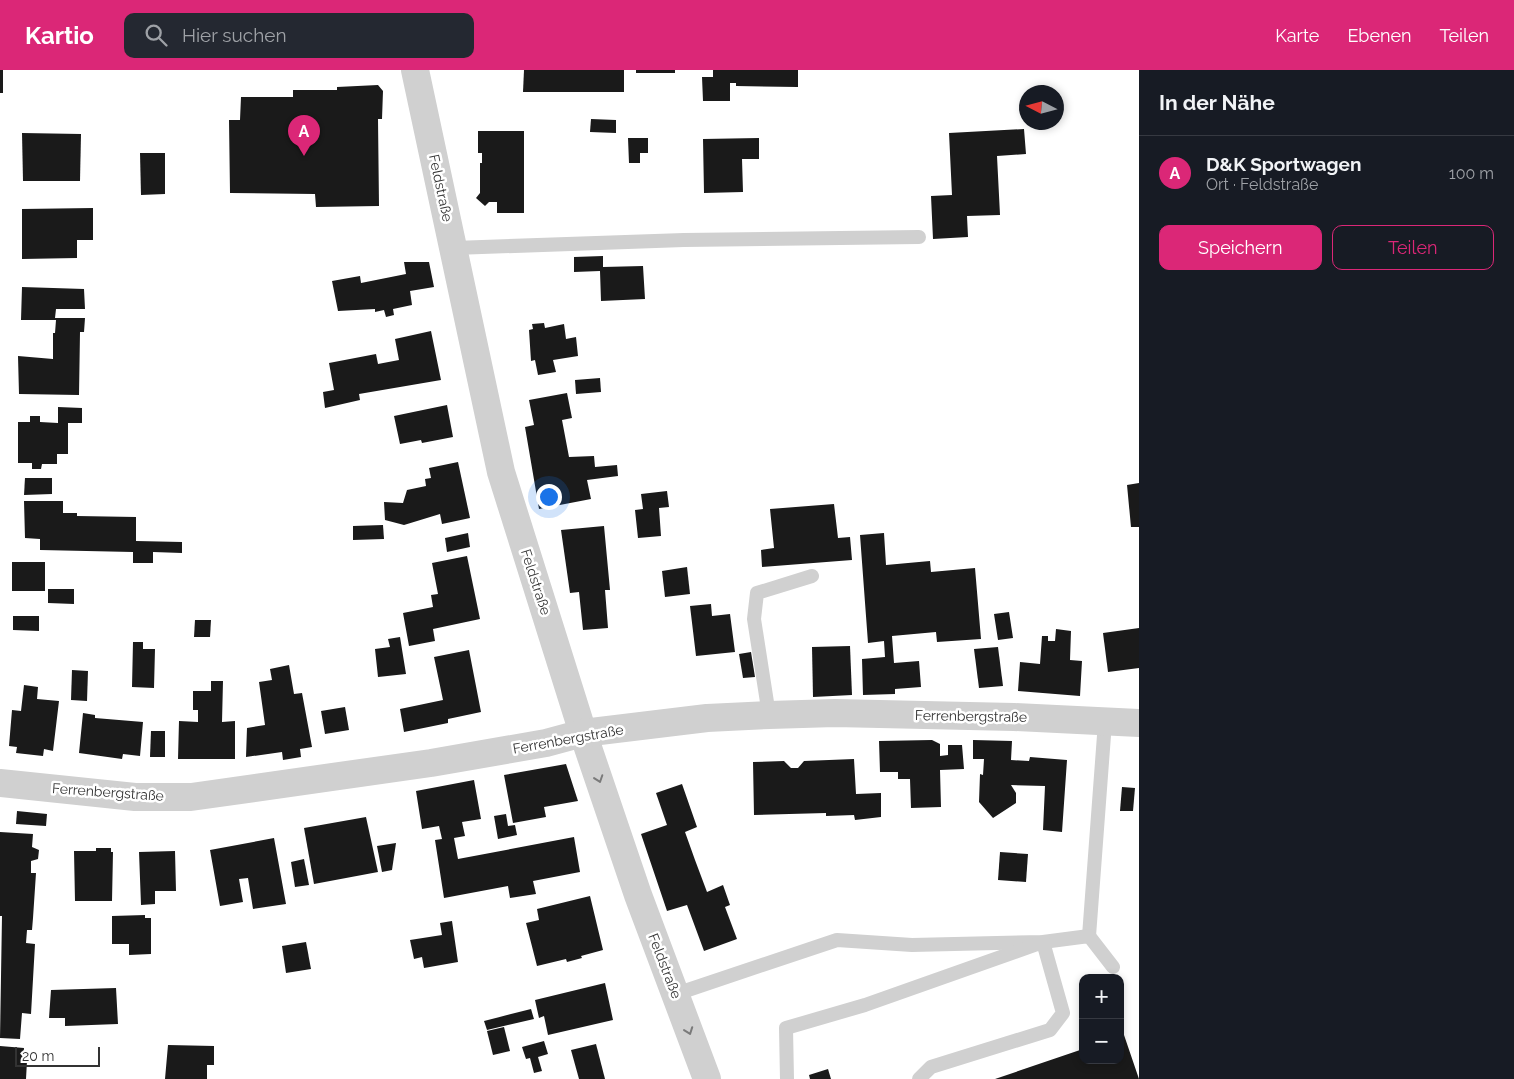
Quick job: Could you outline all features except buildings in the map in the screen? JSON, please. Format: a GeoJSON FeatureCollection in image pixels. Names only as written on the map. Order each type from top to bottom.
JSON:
{"type":"FeatureCollection","features":[{"type":"Feature","properties":{"kind":"street","name":"Feldstraße"},"geometry":{"type":"LineString","coordinates":[[415,70],[501,472],[583,733],[638,895],[707,1079]]}},
{"type":"Feature","properties":{"kind":"street","name":"Ferrenbergstraße"},"geometry":{"type":"LineString","coordinates":[[0,783],[135,797],[191,797],[431,763],[546,743],[583,733],[707,718],[769,714],[1004,716],[1139,723]]}},
{"type":"Feature","properties":{"kind":"lane"},"geometry":{"type":"LineString","coordinates":[[454,248],[684,240],[919,237]]}},
{"type":"Feature","properties":{"kind":"lane"},"geometry":{"type":"LineString","coordinates":[[769,714],[754,619],[757,593],[812,576]]}},
{"type":"Feature","properties":{"kind":"lane"},"geometry":{"type":"LineString","coordinates":[[1105,722],[1089,936],[1113,967]]}},
{"type":"Feature","properties":{"kind":"lane"},"geometry":{"type":"LineString","coordinates":[[676,994],[837,940],[912,945],[1043,942],[1089,936]]}},
{"type":"Feature","properties":{"kind":"lane"},"geometry":{"type":"LineString","coordinates":[[788,1079],[786,1028],[865,1005],[1043,942]]}},
{"type":"Feature","properties":{"kind":"lane"},"geometry":{"type":"LineString","coordinates":[[920,1079],[931,1068],[1050,1030],[1063,1013],[1043,942]]}},
{"type":"Feature","properties":{"kind":"place","name":"D&K Sportwagen"},"geometry":{"type":"Point","coordinates":[304,156]}}]}
